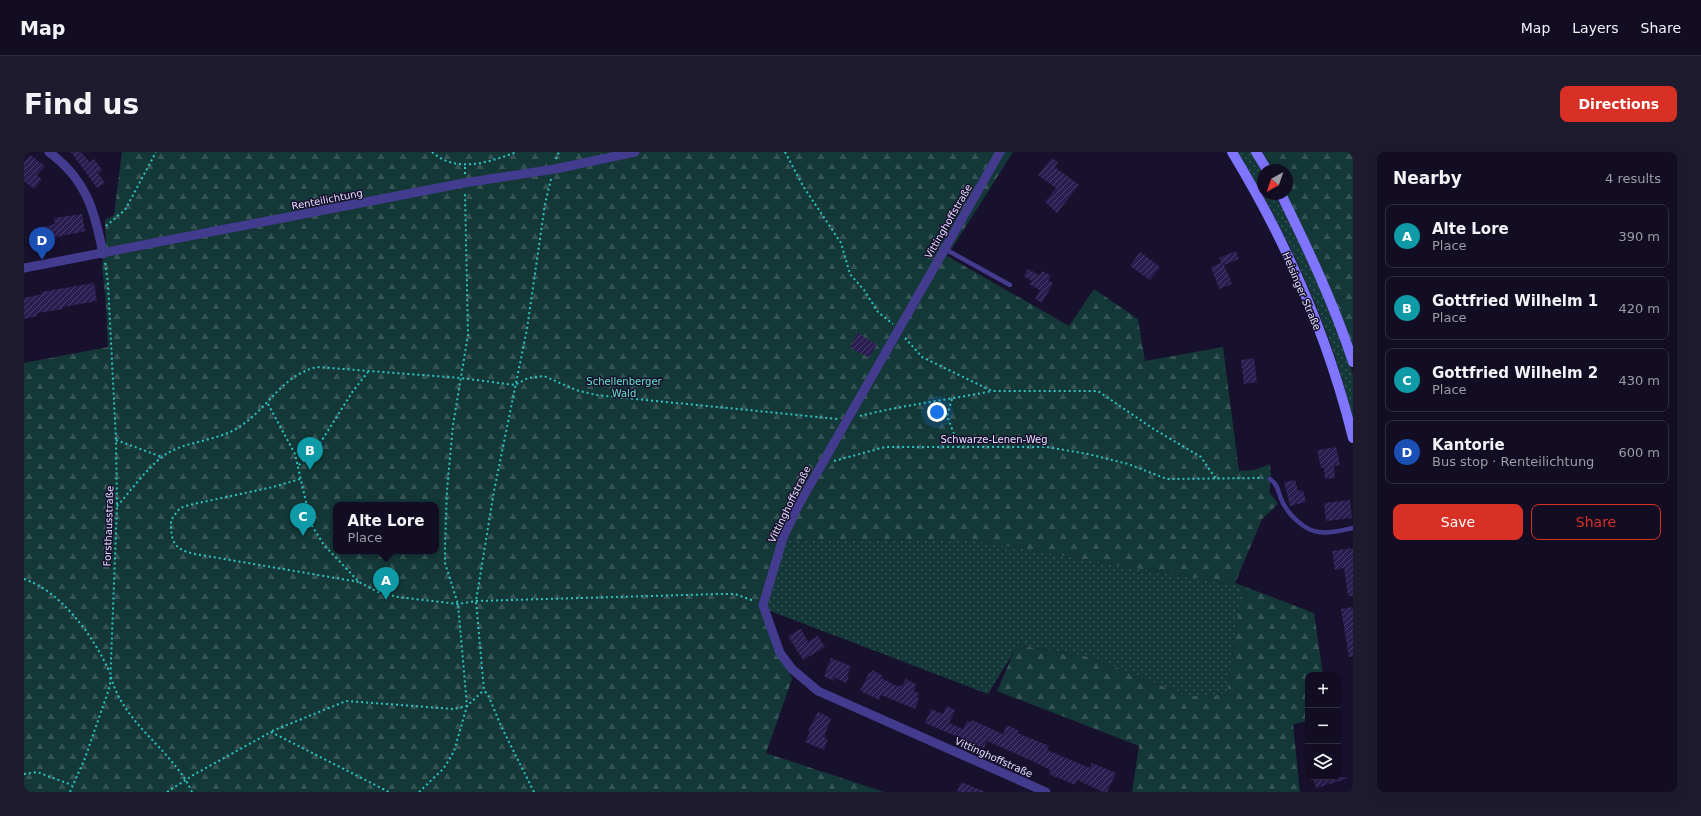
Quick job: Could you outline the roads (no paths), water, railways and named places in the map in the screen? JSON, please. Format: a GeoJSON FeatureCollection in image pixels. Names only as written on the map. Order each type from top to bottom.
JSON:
{"type":"FeatureCollection","features":[{"type":"Feature","properties":{"kind":"main road","name":"Heisinger Straße"},"geometry":{"type":"LineString","coordinates":[[1232,152],[1270,219],[1303,288],[1325,342],[1343,396],[1353,438]]}},
{"type":"Feature","properties":{"kind":"main road"},"geometry":{"type":"LineString","coordinates":[[1256,152],[1263,164]]}},
{"type":"Feature","properties":{"kind":"main road"},"geometry":{"type":"LineString","coordinates":[[1283,200],[1319,272],[1345,337],[1353,362]]}},
{"type":"Feature","properties":{"kind":"street"},"geometry":{"type":"LineString","coordinates":[[49,152],[60,160],[85,190],[99,233],[103,254]]}},
{"type":"Feature","properties":{"kind":"street","name":"Renteilichtung"},"geometry":{"type":"LineString","coordinates":[[24,268],[103,254],[464,183],[555,169],[635,152]]}},
{"type":"Feature","properties":{"kind":"street","name":"Vittinghoffstraße"},"geometry":{"type":"LineString","coordinates":[[1000,152],[821,464],[783,538],[763,605],[780,653],[792,669],[818,691],[1046,792]]}},
{"type":"Feature","properties":{"kind":"lane"},"geometry":{"type":"LineString","coordinates":[[945,249],[1010,285]]}},
{"type":"Feature","properties":{"kind":"lane"},"geometry":{"type":"LineString","coordinates":[[1270,479],[1276,482],[1282,502],[1291,514],[1308,528],[1319,532],[1353,528]]}},
{"type":"Feature","properties":{"kind":"place","name":"Kantorie"},"geometry":{"type":"Point","coordinates":[42,260]}},
{"type":"Feature","properties":{"kind":"place","name":"Gottfried Wilhelm 1"},"geometry":{"type":"Point","coordinates":[310,470]}},
{"type":"Feature","properties":{"kind":"place","name":"Gottfried Wilhelm 2"},"geometry":{"type":"Point","coordinates":[303,536]}},
{"type":"Feature","properties":{"kind":"place","name":"Alte Lore"},"geometry":{"type":"Point","coordinates":[386,600]}},
{"type":"Feature","properties":{"kind":"park label","name":"Schellenberger Wald"},"geometry":{"type":"Point","coordinates":[624,386]}}]}
